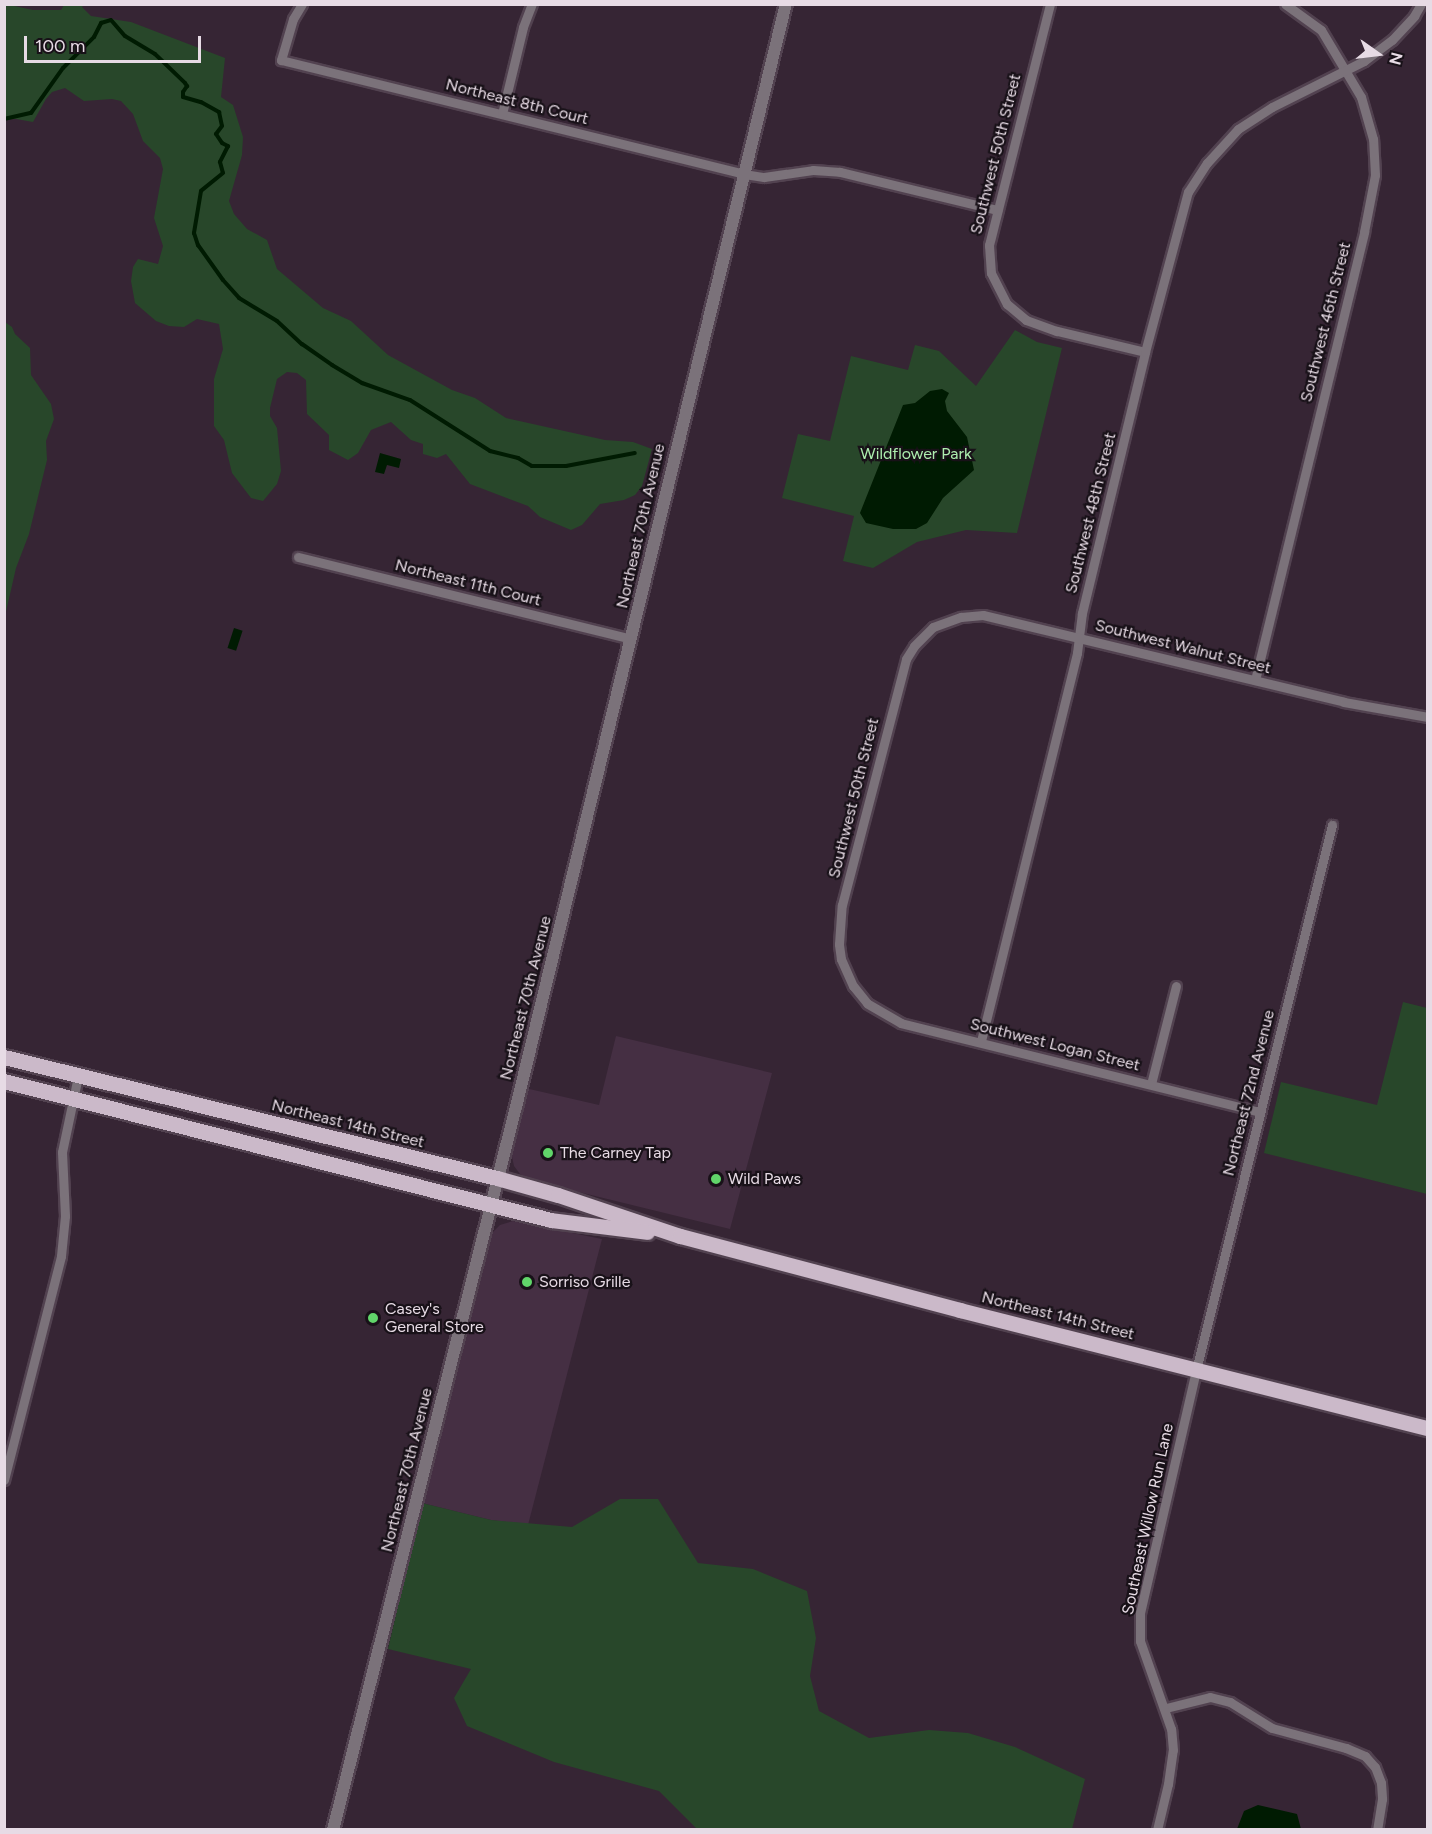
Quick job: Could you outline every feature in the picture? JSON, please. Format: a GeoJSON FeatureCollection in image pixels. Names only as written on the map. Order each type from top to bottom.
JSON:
{"type":"FeatureCollection","features":[{"type":"Feature","properties":{"kind":"main road","name":"Northeast 14th Street"},"geometry":{"type":"LineString","coordinates":[[4,1057],[497,1178],[558,1195],[680,1236],[1428,1428]]}},
{"type":"Feature","properties":{"kind":"main road","name":"Northeast 14th Street"},"geometry":{"type":"LineString","coordinates":[[4,1081],[551,1220],[680,1236]]}},
{"type":"Feature","properties":{"kind":"street","name":"Northeast 8th Court"},"geometry":{"type":"LineString","coordinates":[[302,4],[293,19],[282,60],[744,174],[764,177],[813,170],[840,172],[997,210]]}},
{"type":"Feature","properties":{"kind":"street"},"geometry":{"type":"LineString","coordinates":[[502,114],[523,27],[532,4]]}},
{"type":"Feature","properties":{"kind":"street","name":"Northeast 70th Avenue"},"geometry":{"type":"LineString","coordinates":[[333,1830],[631,639],[786,4]]}},
{"type":"Feature","properties":{"kind":"street","name":"Southwest 50th Street"},"geometry":{"type":"LineString","coordinates":[[1050,4],[989,244],[989,258],[997,288],[1007,304],[1019,315],[1036,324],[1145,352]]}},
{"type":"Feature","properties":{"kind":"street","name":"Southwest 46th Street"},"geometry":{"type":"LineString","coordinates":[[1255,680],[1374,189],[1375,156],[1368,113],[1347,71],[1321,30],[1285,4]]}},
{"type":"Feature","properties":{"kind":"street"},"geometry":{"type":"LineString","coordinates":[[1347,71],[1392,40],[1414,16],[1421,4]]}},
{"type":"Feature","properties":{"kind":"street","name":"Southwest 48th Street"},"geometry":{"type":"LineString","coordinates":[[981,1041],[1077,653],[1082,613],[1145,352],[1181,211],[1188,192],[1207,163],[1238,129],[1255,116],[1347,71]]}},
{"type":"Feature","properties":{"kind":"street","name":"Northeast 11th Court"},"geometry":{"type":"LineString","coordinates":[[298,556],[631,639]]}},
{"type":"Feature","properties":{"kind":"street","name":"Southwest Walnut Street"},"geometry":{"type":"LineString","coordinates":[[933,627],[962,617],[983,615],[1362,706],[1428,717]]}},
{"type":"Feature","properties":{"kind":"street","name":"Southwest 50th Street"},"geometry":{"type":"LineString","coordinates":[[853,986],[841,959],[839,944],[842,905],[900,675],[915,646],[933,627]]}},
{"type":"Feature","properties":{"kind":"street","name":"Northeast 72nd Avenue"},"geometry":{"type":"LineString","coordinates":[[1196,1370],[1332,825]]}},
{"type":"Feature","properties":{"kind":"street","name":"Southwest Logan Street"},"geometry":{"type":"LineString","coordinates":[[853,986],[867,1003],[901,1023],[1260,1112]]}},
{"type":"Feature","properties":{"kind":"street"},"geometry":{"type":"LineString","coordinates":[[1151,1084],[1176,986]]}},
{"type":"Feature","properties":{"kind":"street"},"geometry":{"type":"LineString","coordinates":[[4,1480],[61,1256],[65,1216],[62,1152],[78,1076]]}},
{"type":"Feature","properties":{"kind":"street","name":"Southeast Willow Run Lane"},"geometry":{"type":"LineString","coordinates":[[1157,1830],[1173,1750],[1166,1708],[1140,1641],[1140,1613],[1196,1370]]}},
{"type":"Feature","properties":{"kind":"street"},"geometry":{"type":"LineString","coordinates":[[1166,1708],[1210,1697],[1230,1702],[1272,1728],[1346,1748],[1365,1756],[1375,1767],[1381,1783],[1382,1799],[1377,1830]]}},
{"type":"Feature","properties":{"kind":"shaded area"},"geometry":{"type":"Polygon","coordinates":[[[942,389],[949,393],[945,401],[947,411],[967,437],[974,470],[943,498],[927,523],[916,529],[893,529],[866,523],[860,513],[903,405],[915,403],[930,391],[942,389]]]}},
{"type":"Feature","properties":{"kind":"shaded area"},"geometry":{"type":"Polygon","coordinates":[[[380,453],[401,459],[399,468],[387,465],[384,474],[375,472],[380,453]]]}},
{"type":"Feature","properties":{"kind":"shaded area"},"geometry":{"type":"Polygon","coordinates":[[[234,628],[243,631],[236,651],[228,648],[234,628]]]}},
{"type":"Feature","properties":{"kind":"shaded area"},"geometry":{"type":"Polygon","coordinates":[[[616,1036],[772,1073],[730,1229],[534,1181],[520,1174],[514,1166],[511,1152],[525,1088],[599,1105],[616,1036]]]}},
{"type":"Feature","properties":{"kind":"shaded area"},"geometry":{"type":"Polygon","coordinates":[[[513,1221],[602,1239],[528,1525],[491,1520],[422,1503],[491,1234],[500,1225],[513,1221]]]}},
{"type":"Feature","properties":{"kind":"shaded area"},"geometry":{"type":"Polygon","coordinates":[[[1258,1805],[1297,1814],[1301,1829],[1237,1829],[1244,1811],[1258,1805]]]}},
{"type":"Feature","properties":{"kind":"green space"},"geometry":{"type":"Polygon","coordinates":[[[5,4],[33,10],[61,10],[64,5],[84,5],[82,7],[91,16],[131,22],[225,58],[221,97],[233,105],[243,137],[242,155],[229,201],[234,214],[247,229],[267,240],[277,269],[323,308],[351,321],[388,355],[452,390],[475,398],[506,418],[605,440],[633,442],[652,449],[642,486],[635,495],[624,500],[600,504],[582,525],[571,530],[540,517],[528,506],[470,484],[446,454],[437,458],[423,454],[423,444],[411,440],[391,422],[371,430],[358,453],[348,460],[329,450],[329,435],[307,414],[306,380],[297,373],[287,372],[277,379],[270,408],[270,416],[277,428],[281,471],[277,484],[263,501],[251,498],[232,473],[224,440],[214,426],[214,379],[223,349],[219,324],[197,319],[184,327],[169,326],[156,321],[135,303],[131,281],[133,267],[138,259],[158,264],[163,246],[154,218],[163,169],[160,158],[143,141],[133,114],[121,101],[112,99],[84,101],[65,88],[52,92],[33,122],[5,117],[5,4]]]}},
{"type":"Feature","properties":{"kind":"green space"},"geometry":{"type":"Polygon","coordinates":[[[5,322],[30,348],[31,375],[51,404],[54,419],[46,441],[47,460],[29,534],[16,568],[5,616],[5,322]]]}},
{"type":"Feature","properties":{"kind":"green space","name":"Wildflower Park"},"geometry":{"type":"Polygon","coordinates":[[[1015,330],[1037,342],[1062,348],[1017,533],[966,530],[917,542],[873,568],[843,561],[854,516],[782,498],[798,434],[830,441],[851,356],[908,370],[915,345],[939,351],[976,386],[1015,330]]]}},
{"type":"Feature","properties":{"kind":"green space"},"geometry":{"type":"Polygon","coordinates":[[[1403,1002],[1427,1008],[1427,1194],[1264,1153],[1281,1082],[1377,1105],[1403,1002]]]}},
{"type":"Feature","properties":{"kind":"green space"},"geometry":{"type":"Polygon","coordinates":[[[620,1499],[658,1499],[698,1563],[753,1569],[807,1591],[816,1638],[810,1676],[819,1711],[869,1738],[929,1730],[968,1733],[1015,1747],[1085,1779],[1072,1829],[697,1829],[659,1791],[554,1762],[467,1726],[454,1698],[471,1669],[388,1649],[422,1503],[491,1520],[572,1527],[620,1499]]]}},
{"type":"Feature","properties":{"kind":"waterway"},"geometry":{"type":"LineString","coordinates":[[4,119],[31,113],[63,68],[94,37],[101,23],[111,20],[125,36],[155,54],[185,83],[187,86],[183,97],[201,102],[219,112],[222,126],[216,134],[222,143],[228,146],[220,162],[223,173],[201,191],[194,233],[198,245],[239,298],[277,321],[302,344],[332,365],[362,383],[410,400],[490,451],[518,458],[532,466],[566,466],[635,453]]}},
{"type":"Feature","properties":{"kind":"place","name":"The Carney Tap"},"geometry":{"type":"Point","coordinates":[548,1153]}},
{"type":"Feature","properties":{"kind":"place","name":"Wild Paws"},"geometry":{"type":"Point","coordinates":[716,1179]}},
{"type":"Feature","properties":{"kind":"place","name":"Sorriso Grille"},"geometry":{"type":"Point","coordinates":[527,1282]}},
{"type":"Feature","properties":{"kind":"place","name":"Casey's General Store"},"geometry":{"type":"Point","coordinates":[373,1318]}}]}
